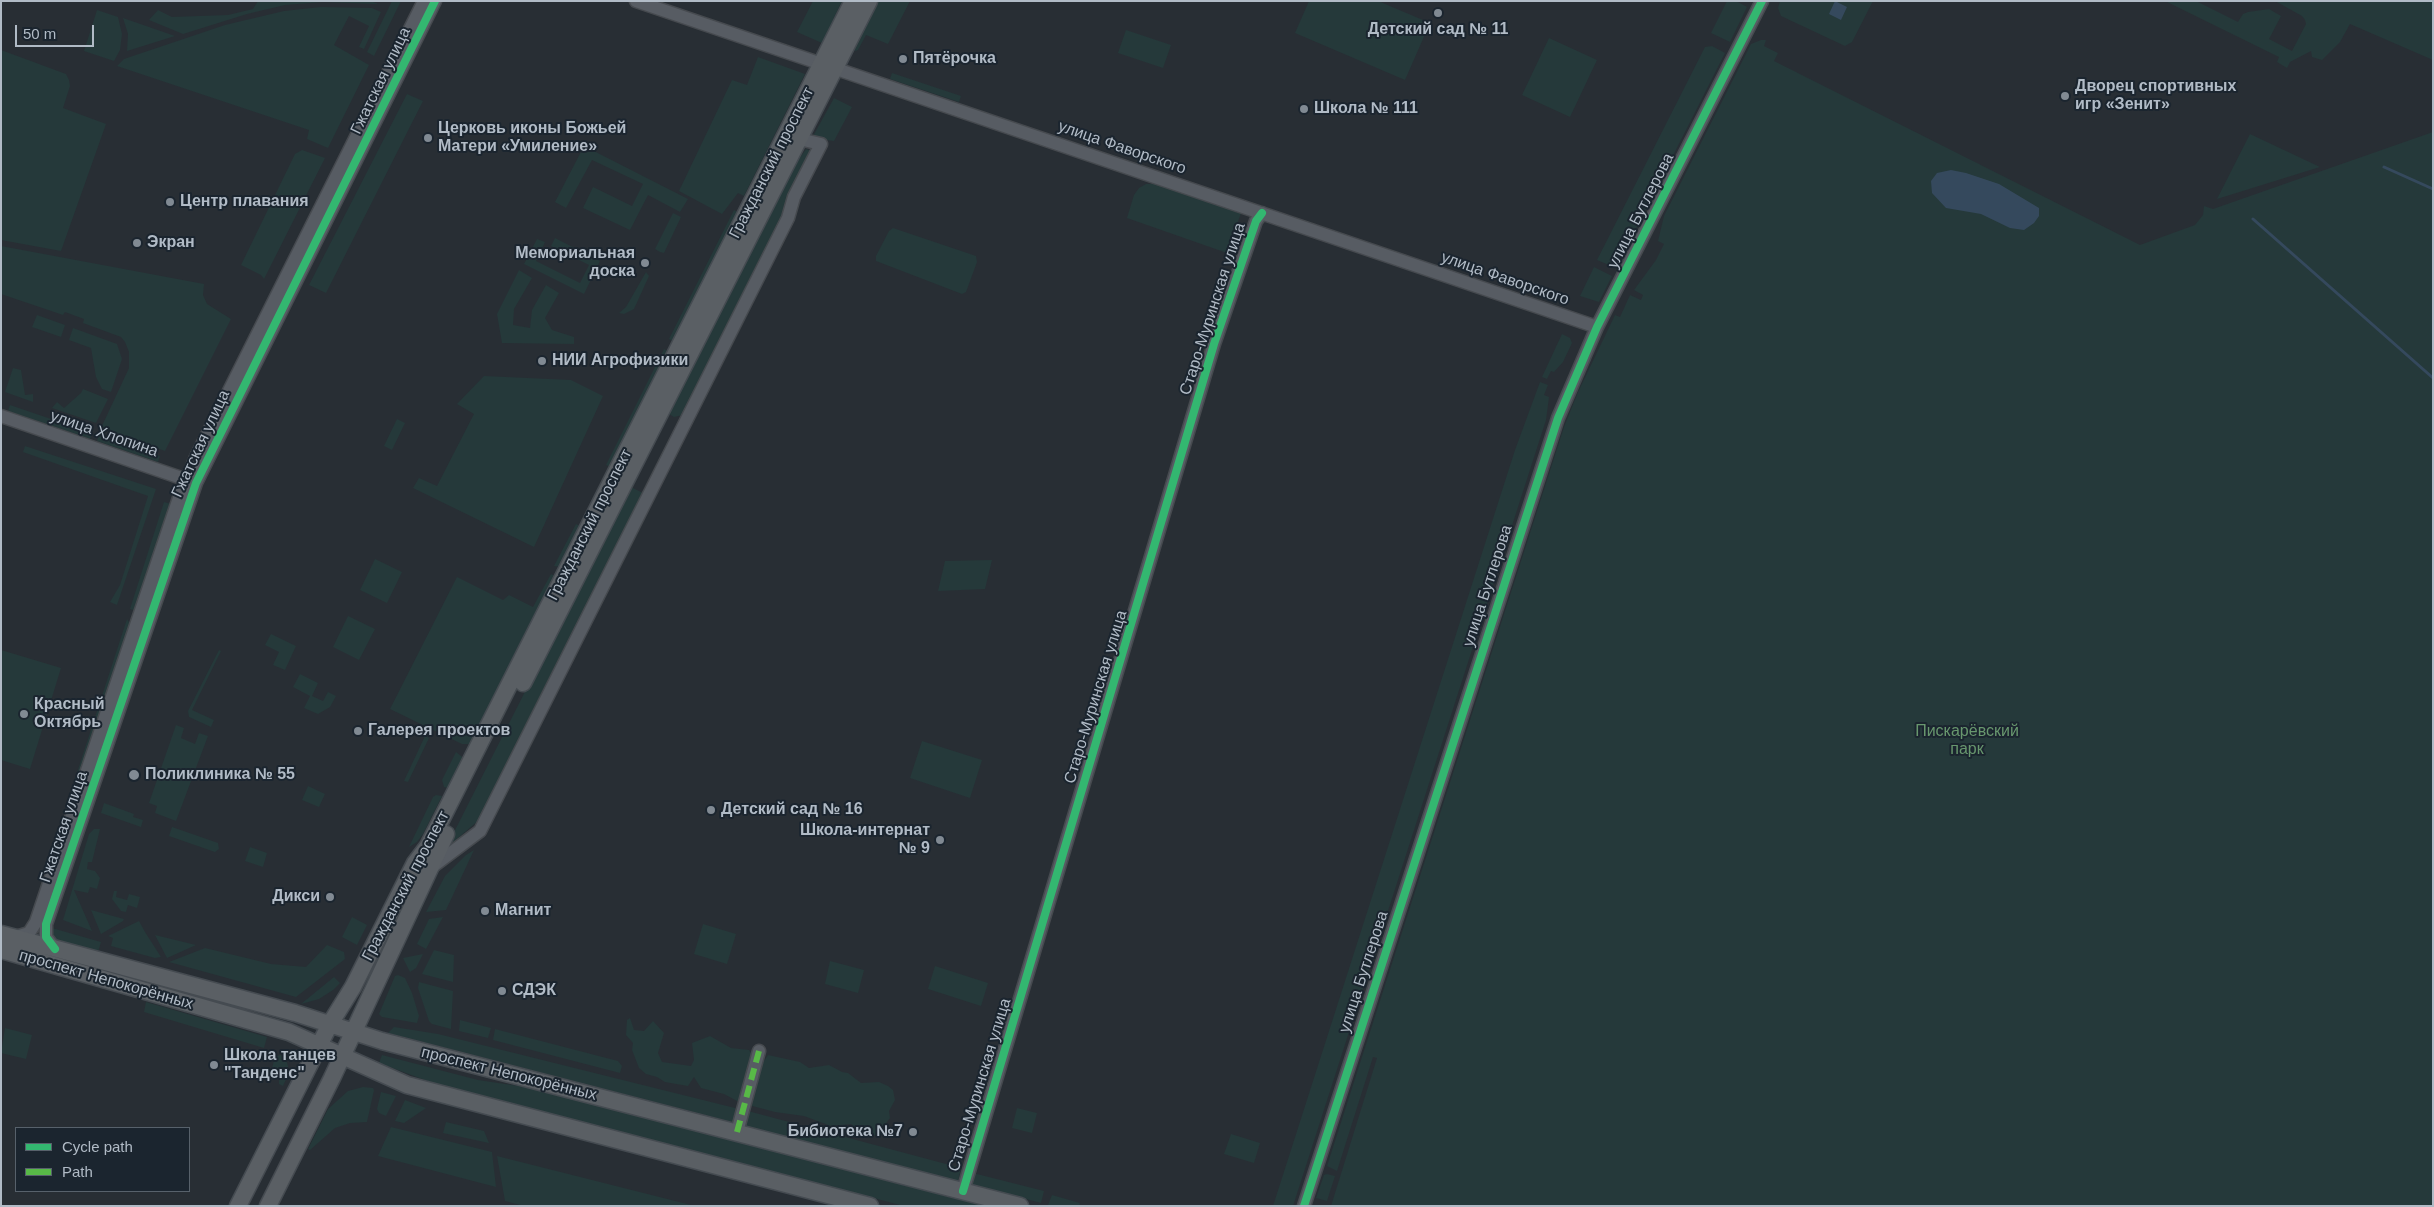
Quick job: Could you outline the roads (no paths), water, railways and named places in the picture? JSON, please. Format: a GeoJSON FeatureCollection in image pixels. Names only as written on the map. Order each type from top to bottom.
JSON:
{"type":"FeatureCollection","features":[{"type":"Feature","properties":{"kind":"main road","name":"Гражданский проспект"},"geometry":{"type":"LineString","coordinates":[[268,1206],[342,1056],[447,833],[800,139],[853,1]]}},
{"type":"Feature","properties":{"kind":"main road","name":"Гражданский проспект"},"geometry":{"type":"LineString","coordinates":[[238,1206],[330,1024],[353,987],[415,863],[428,846],[828,67],[869,1]]}},
{"type":"Feature","properties":{"kind":"main road","name":"проспект Непокорённых"},"geometry":{"type":"LineString","coordinates":[[7,936],[295,1013],[353,1032],[1020,1206]]}},
{"type":"Feature","properties":{"kind":"main road","name":"проспект Непокорённых"},"geometry":{"type":"LineString","coordinates":[[1,950],[289,1032],[320,1044],[407,1085],[870,1206]]}},
{"type":"Feature","properties":{"kind":"street","name":"Гжатская улица"},"geometry":{"type":"LineString","coordinates":[[7,936],[29,932],[36,922],[191,481],[424,1]]}},
{"type":"Feature","properties":{"kind":"street","name":"Гжатская улица"},"geometry":{"type":"LineString","coordinates":[[55,949],[46,937],[46,924],[191,481],[436,1]]}},
{"type":"Feature","properties":{"kind":"street","name":"улица Фаворского"},"geometry":{"type":"LineString","coordinates":[[636,1],[1597,327]]}},
{"type":"Feature","properties":{"kind":"street","name":"улица Бутлерова"},"geometry":{"type":"LineString","coordinates":[[1304,1206],[1543,457],[1570,387],[1597,327],[1762,1]]}},
{"type":"Feature","properties":{"kind":"street","name":"Гражданский проспект"},"geometry":{"type":"LineString","coordinates":[[432,867],[480,831],[788,218],[794,197],[820,144],[800,139]]}},
{"type":"Feature","properties":{"kind":"street","name":"Старо-Муринская улица"},"geometry":{"type":"LineString","coordinates":[[963,1191],[1214,344],[1256,221],[1262,213]]}},
{"type":"Feature","properties":{"kind":"street","name":"улица Хлопина"},"geometry":{"type":"LineString","coordinates":[[1,416],[191,481]]}},
{"type":"Feature","properties":{"kind":"street"},"geometry":{"type":"LineString","coordinates":[[737,1132],[759,1051]]}},
{"type":"Feature","properties":{"kind":"water"},"geometry":{"type":"Polygon","coordinates":[[[1835,1],[1847,7],[1841,20],[1829,14],[1835,1]]]}},
{"type":"Feature","properties":{"kind":"water"},"geometry":{"type":"Polygon","coordinates":[[[1951,170],[1999,184],[2039,208],[2039,216],[2034,223],[2024,230],[2010,228],[1981,214],[1946,208],[1932,193],[1931,181],[1937,173],[1951,170]]]}},
{"type":"Feature","properties":{"kind":"waterway"},"geometry":{"type":"LineString","coordinates":[[2384,167],[2433,189]]}},
{"type":"Feature","properties":{"kind":"waterway"},"geometry":{"type":"LineString","coordinates":[[2253,219],[2433,378]]}},
{"type":"Feature","properties":{"kind":"place","name":"Детский сад № 11"},"geometry":{"type":"Point","coordinates":[1438,13]}},
{"type":"Feature","properties":{"kind":"place","name":"Пятёрочка"},"geometry":{"type":"Point","coordinates":[903,59]}},
{"type":"Feature","properties":{"kind":"place","name":"Дворец спортивных игр «Зенит»"},"geometry":{"type":"Point","coordinates":[2065,96]}},
{"type":"Feature","properties":{"kind":"place","name":"Школа № 111"},"geometry":{"type":"Point","coordinates":[1304,109]}},
{"type":"Feature","properties":{"kind":"place","name":"Церковь иконы Божьей Матери «Умиление»"},"geometry":{"type":"Point","coordinates":[428,138]}},
{"type":"Feature","properties":{"kind":"place","name":"Центр плавания"},"geometry":{"type":"Point","coordinates":[170,202]}},
{"type":"Feature","properties":{"kind":"place","name":"Экран"},"geometry":{"type":"Point","coordinates":[137,243]}},
{"type":"Feature","properties":{"kind":"place","name":"Мемориальная доска"},"geometry":{"type":"Point","coordinates":[645,263]}},
{"type":"Feature","properties":{"kind":"place","name":"НИИ Агрофизики"},"geometry":{"type":"Point","coordinates":[542,361]}},
{"type":"Feature","properties":{"kind":"place","name":"Красный Октябрь"},"geometry":{"type":"Point","coordinates":[24,714]}},
{"type":"Feature","properties":{"kind":"place","name":"Галерея проектов"},"geometry":{"type":"Point","coordinates":[358,731]}},
{"type":"Feature","properties":{"kind":"place","name":"Поликлиника № 55"},"geometry":{"type":"Point","coordinates":[134,775]}},
{"type":"Feature","properties":{"kind":"place","name":"Детский сад № 16"},"geometry":{"type":"Point","coordinates":[711,810]}},
{"type":"Feature","properties":{"kind":"place","name":"Школа-интернат № 9"},"geometry":{"type":"Point","coordinates":[940,840]}},
{"type":"Feature","properties":{"kind":"place","name":"Дикси"},"geometry":{"type":"Point","coordinates":[330,897]}},
{"type":"Feature","properties":{"kind":"place","name":"Магнит"},"geometry":{"type":"Point","coordinates":[485,911]}},
{"type":"Feature","properties":{"kind":"place","name":"СДЭК"},"geometry":{"type":"Point","coordinates":[502,991]}},
{"type":"Feature","properties":{"kind":"place","name":"Школа танцев \"Танденс\""},"geometry":{"type":"Point","coordinates":[214,1065]}},
{"type":"Feature","properties":{"kind":"place","name":"Бибиотека №7"},"geometry":{"type":"Point","coordinates":[913,1132]}},
{"type":"Feature","properties":{"kind":"park label","name":"Пискарёвский парк"},"geometry":{"type":"Point","coordinates":[1967,741]}}]}
